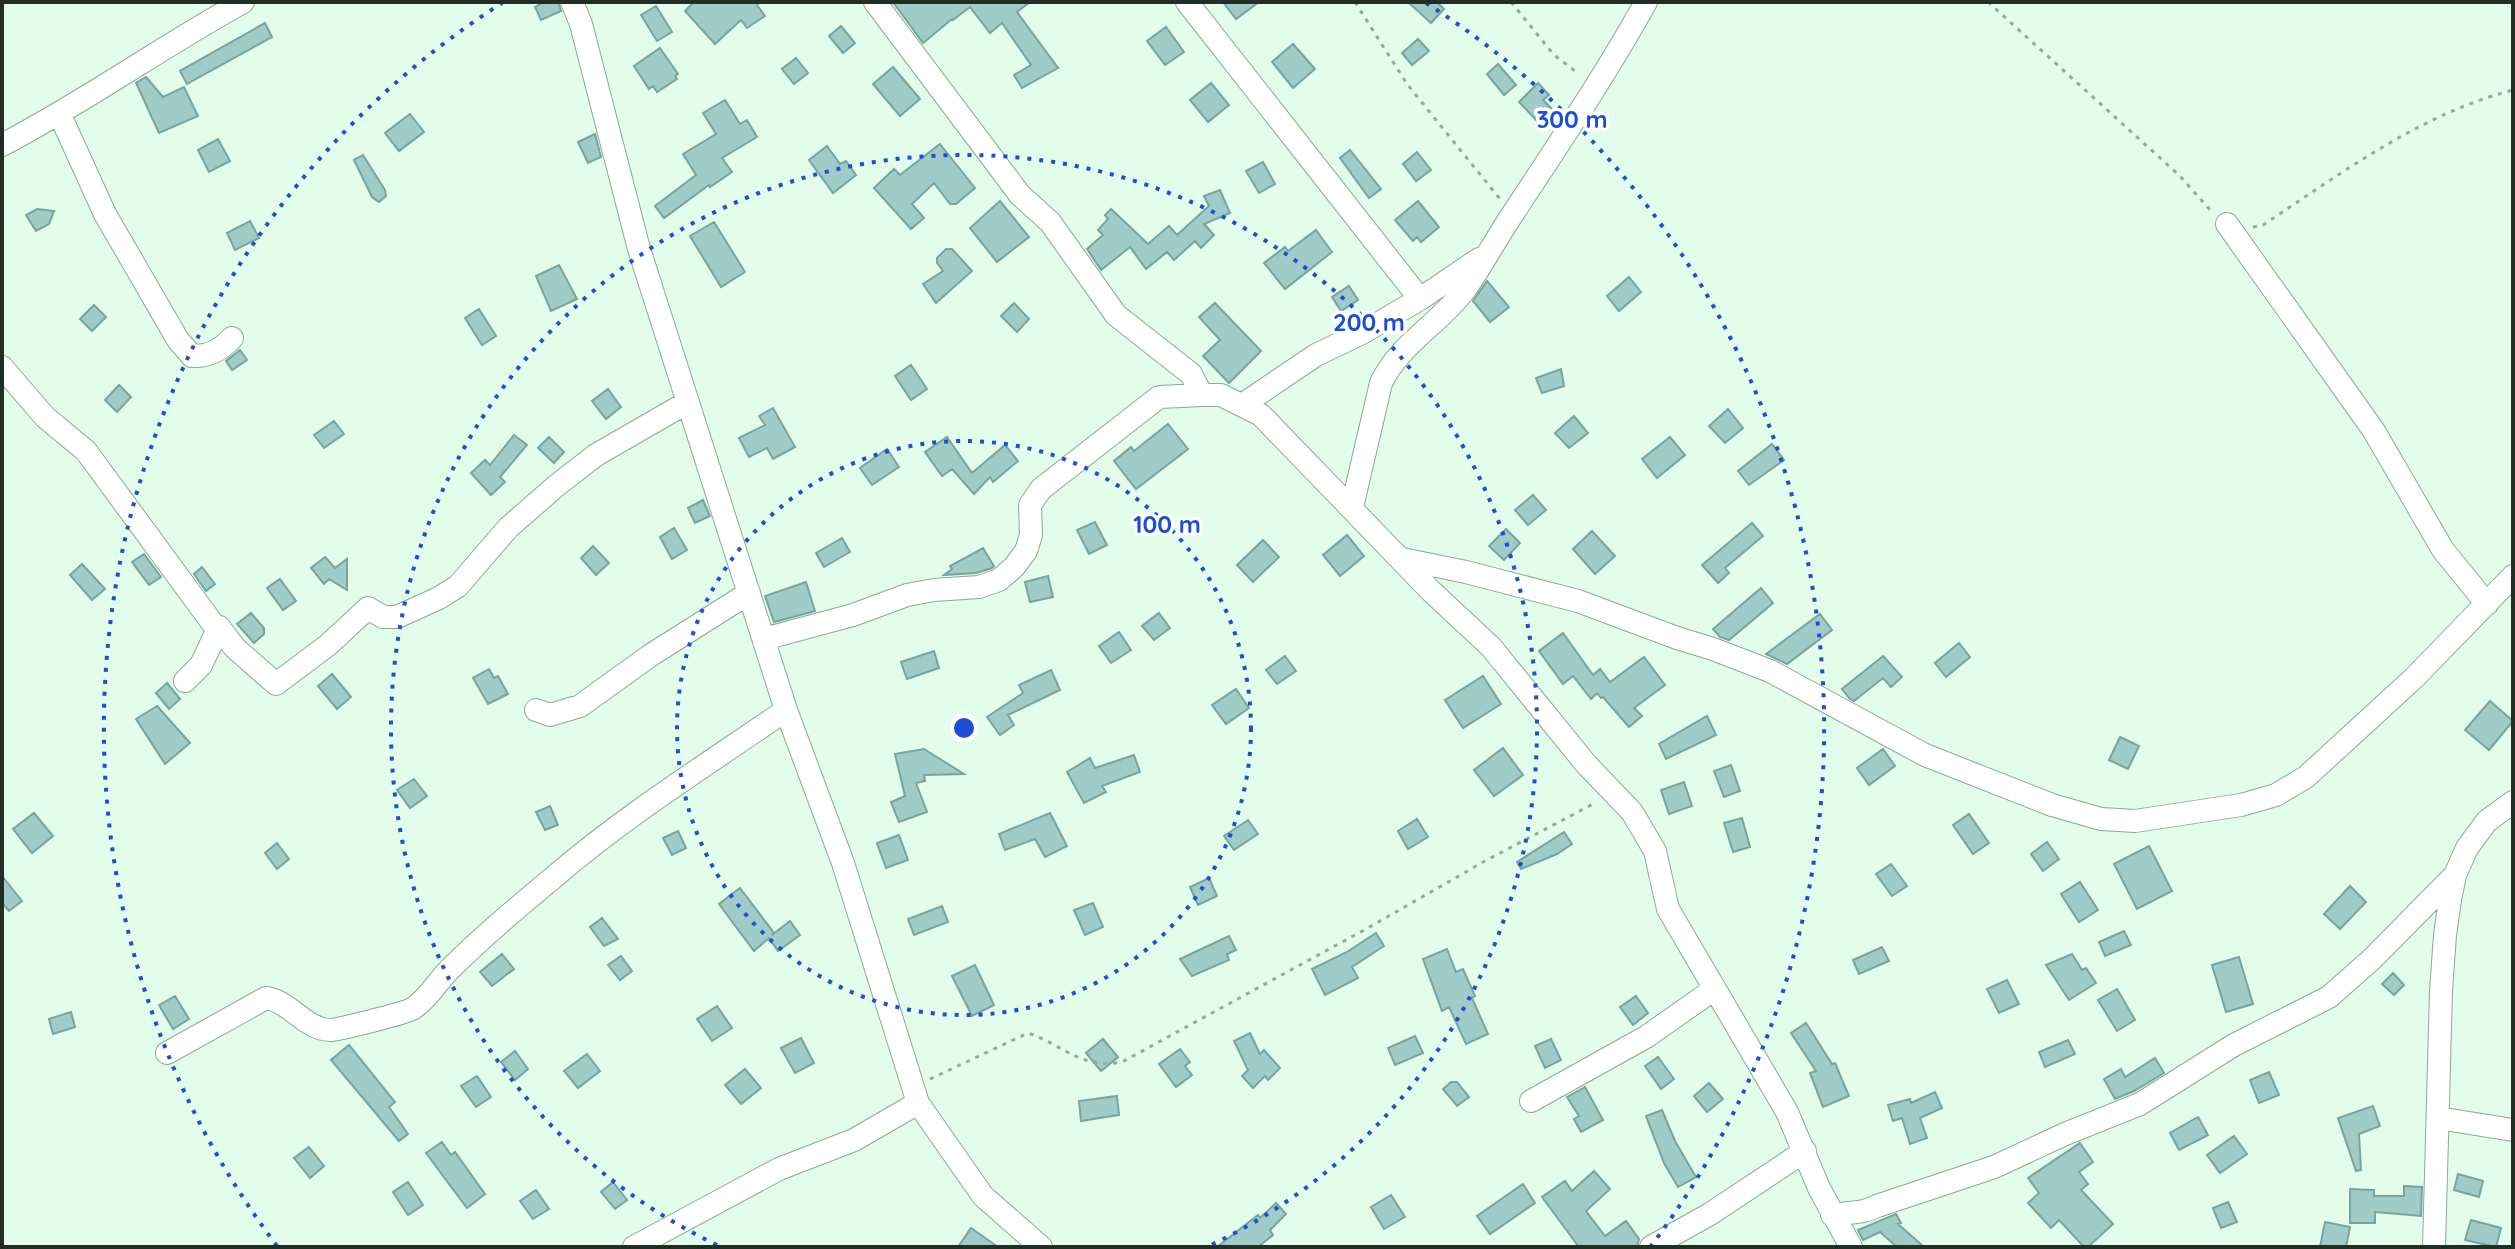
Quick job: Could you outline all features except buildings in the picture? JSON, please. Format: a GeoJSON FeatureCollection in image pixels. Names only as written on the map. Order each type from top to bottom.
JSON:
{"type":"FeatureCollection","features":[{"type":"Feature","properties":{"kind":"street"},"geometry":{"type":"LineString","coordinates":[[2,145],[60,115],[199,26],[243,2]]}},
{"type":"Feature","properties":{"kind":"street"},"geometry":{"type":"LineString","coordinates":[[572,2],[581,24],[639,249],[786,710],[843,863],[916,1094],[983,1196],[1041,1247]]}},
{"type":"Feature","properties":{"kind":"street"},"geometry":{"type":"LineString","coordinates":[[875,2],[1020,195],[1050,222],[1116,315],[1191,374],[1202,395]]}},
{"type":"Feature","properties":{"kind":"street"},"geometry":{"type":"LineString","coordinates":[[1187,2],[1420,299]]}},
{"type":"Feature","properties":{"kind":"street"},"geometry":{"type":"LineString","coordinates":[[1352,507],[1381,383],[1389,366],[1456,299],[1557,150],[1646,2]]}},
{"type":"Feature","properties":{"kind":"street"},"geometry":{"type":"LineString","coordinates":[[60,115],[105,214],[178,340],[192,356],[204,357],[223,348],[232,338]]}},
{"type":"Feature","properties":{"kind":"street"},"geometry":{"type":"LineString","coordinates":[[2227,224],[2374,431],[2443,550],[2487,604]]}},
{"type":"Feature","properties":{"kind":"street"},"geometry":{"type":"LineString","coordinates":[[1242,405],[1316,355],[1362,333],[1420,299],[1470,267],[1491,247]]}},
{"type":"Feature","properties":{"kind":"street"},"geometry":{"type":"LineString","coordinates":[[2,367],[45,417],[86,451],[213,624],[276,684],[328,645],[368,608],[383,617],[397,617],[418,610],[458,586],[508,528],[556,486],[596,455],[688,402]]}},
{"type":"Feature","properties":{"kind":"street"},"geometry":{"type":"LineString","coordinates":[[764,639],[853,615],[907,595],[979,587],[999,580],[1026,551],[1031,535],[1030,505],[1041,489],[1159,397],[1221,395],[1261,415],[1491,647],[1586,764],[1632,812],[1655,851],[1668,909],[1787,1112],[1832,1215],[1851,1247]]}},
{"type":"Feature","properties":{"kind":"street"},"geometry":{"type":"LineString","coordinates":[[1401,559],[1578,601],[1713,649],[1770,671],[1925,755],[2052,805],[2101,819],[2135,821],[2241,805],[2276,795],[2306,777],[2414,678],[2513,576]]}},
{"type":"Feature","properties":{"kind":"street"},"geometry":{"type":"LineString","coordinates":[[536,710],[550,715],[580,706],[651,655],[749,593]]}},
{"type":"Feature","properties":{"kind":"street"},"geometry":{"type":"LineString","coordinates":[[185,681],[201,665],[219,627]]}},
{"type":"Feature","properties":{"kind":"street"},"geometry":{"type":"LineString","coordinates":[[167,1053],[266,998],[282,1003],[319,1029],[331,1030],[402,1015],[414,1008],[493,929],[583,852],[786,710]]}},
{"type":"Feature","properties":{"kind":"street"},"geometry":{"type":"LineString","coordinates":[[2434,1247],[2445,935],[2455,875],[2467,848],[2487,821],[2513,802]]}},
{"type":"Feature","properties":{"kind":"street"},"geometry":{"type":"LineString","coordinates":[[1832,1215],[1847,1212],[1862,1214],[1877,1206],[1994,1167],[2140,1104],[2234,1045],[2329,997],[2372,959],[2455,875]]}},
{"type":"Feature","properties":{"kind":"street"},"geometry":{"type":"LineString","coordinates":[[1531,1101],[1646,1037],[1713,990]]}},
{"type":"Feature","properties":{"kind":"street"},"geometry":{"type":"LineString","coordinates":[[634,1247],[779,1169],[854,1140],[916,1094]]}},
{"type":"Feature","properties":{"kind":"street"},"geometry":{"type":"LineString","coordinates":[[2438,1118],[2513,1130]]}},
{"type":"Feature","properties":{"kind":"street"},"geometry":{"type":"LineString","coordinates":[[1651,1247],[1710,1214],[1805,1151]]}},
{"type":"Feature","properties":{"kind":"path"},"geometry":{"type":"LineString","coordinates":[[1355,2],[1407,84],[1512,214]]}},
{"type":"Feature","properties":{"kind":"path"},"geometry":{"type":"LineString","coordinates":[[1511,2],[1554,55],[1595,86]]}},
{"type":"Feature","properties":{"kind":"path"},"geometry":{"type":"LineString","coordinates":[[1988,2],[2180,176],[2210,211],[2227,224],[2243,230],[2263,225],[2396,138],[2448,113],[2513,90]]}},
{"type":"Feature","properties":{"kind":"path"},"geometry":{"type":"LineString","coordinates":[[916,1094],[1028,1033],[1078,1060],[1103,1065],[1122,1062],[1616,792]]}}]}
